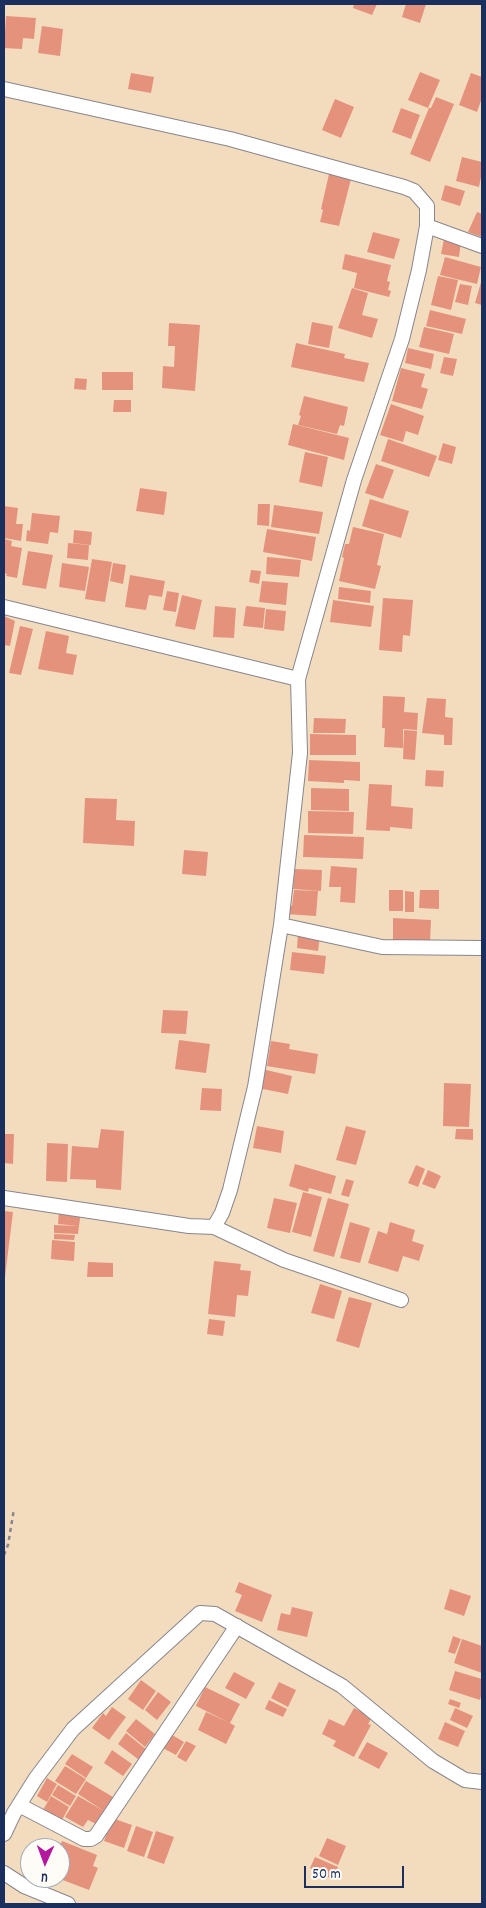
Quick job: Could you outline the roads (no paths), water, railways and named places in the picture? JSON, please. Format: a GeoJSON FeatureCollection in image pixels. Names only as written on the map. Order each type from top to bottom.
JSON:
{"type":"FeatureCollection","features":[{"type":"Feature","properties":{"kind":"street"},"geometry":{"type":"LineString","coordinates":[[4,88],[230,140],[404,187],[414,192],[427,206],[427,226],[419,270],[402,339],[354,480],[298,679],[300,753],[281,925],[255,1088],[230,1190],[222,1213],[214,1227]]}},
{"type":"Feature","properties":{"kind":"street"},"geometry":{"type":"LineString","coordinates":[[427,226],[482,246]]}},
{"type":"Feature","properties":{"kind":"street"},"geometry":{"type":"LineString","coordinates":[[4,607],[298,679]]}},
{"type":"Feature","properties":{"kind":"street"},"geometry":{"type":"LineString","coordinates":[[281,925],[382,947],[482,948]]}},
{"type":"Feature","properties":{"kind":"street"},"geometry":{"type":"LineString","coordinates":[[4,1198],[189,1226],[214,1227],[284,1260],[401,1300]]}},
{"type":"Feature","properties":{"kind":"street"},"geometry":{"type":"LineString","coordinates":[[4,1834],[12,1809],[73,1729],[200,1613],[215,1614],[342,1686],[433,1761],[465,1780],[482,1782]]}},
{"type":"Feature","properties":{"kind":"street"},"geometry":{"type":"LineString","coordinates":[[12,1809],[84,1838],[91,1840],[96,1836],[237,1626]]}},
{"type":"Feature","properties":{"kind":"street"},"geometry":{"type":"LineString","coordinates":[[4,1873],[24,1886],[68,1904]]}}]}
